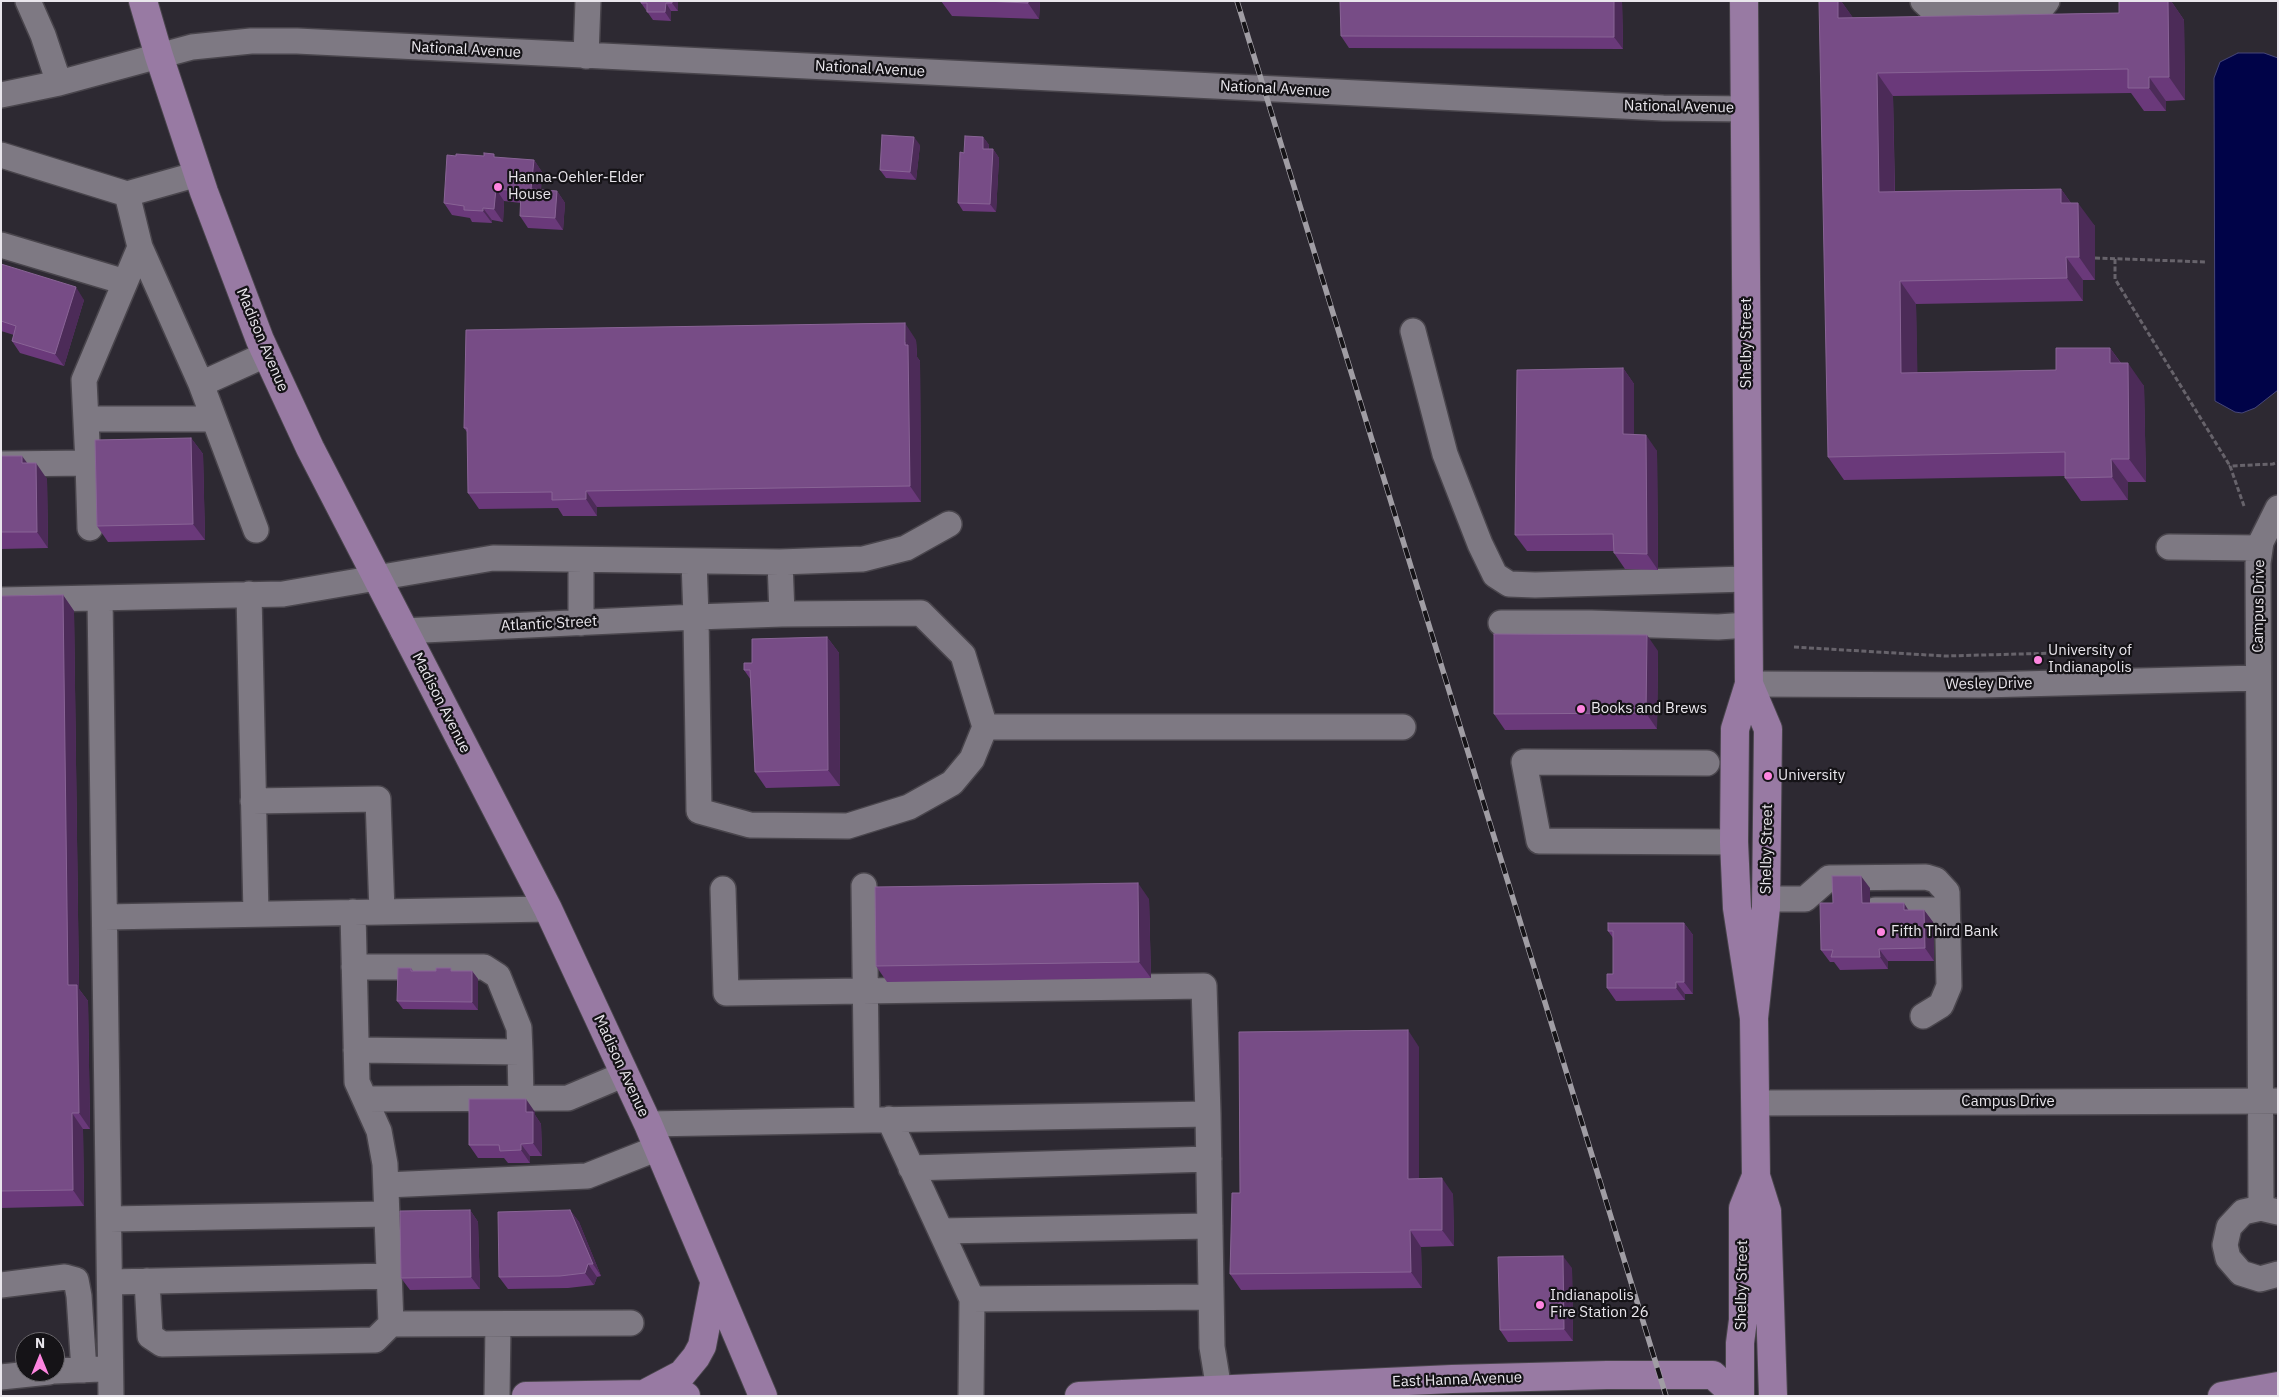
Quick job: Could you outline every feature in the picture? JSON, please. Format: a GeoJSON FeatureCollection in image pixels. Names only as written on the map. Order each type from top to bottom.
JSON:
{"type":"FeatureCollection","features":[{"type":"Feature","properties":{"kind":"main road","name":"Madison Avenue"},"geometry":{"type":"LineString","coordinates":[[143,1],[198,174],[230,262],[267,354],[310,448],[548,909],[653,1136],[763,1396]]}},
{"type":"Feature","properties":{"kind":"main road","name":"Shelby Street"},"geometry":{"type":"LineString","coordinates":[[1744,1],[1749,684],[1735,729],[1734,842],[1737,908],[1754,1018]]}},
{"type":"Feature","properties":{"kind":"main road","name":"Shelby Street"},"geometry":{"type":"LineString","coordinates":[[1749,684],[1768,728],[1766,900],[1754,1018],[1756,1176],[1768,1211],[1773,1396]]}},
{"type":"Feature","properties":{"kind":"main road","name":"Shelby Street"},"geometry":{"type":"LineString","coordinates":[[1740,1396],[1740,1343],[1743,1320],[1743,1208],[1756,1176]]}},
{"type":"Feature","properties":{"kind":"main road"},"geometry":{"type":"LineString","coordinates":[[645,1394],[682,1374],[696,1357],[702,1346],[714,1284]]}},
{"type":"Feature","properties":{"kind":"main road","name":"East Hanna Avenue"},"geometry":{"type":"LineString","coordinates":[[1079,1396],[1220,1393],[1452,1379],[1607,1375],[1713,1375],[1736,1396]]}},
{"type":"Feature","properties":{"kind":"main road"},"geometry":{"type":"LineString","coordinates":[[2222,1396],[2278,1386]]}},
{"type":"Feature","properties":{"kind":"main road"},"geometry":{"type":"LineString","coordinates":[[526,1396],[645,1394],[686,1396]]}},
{"type":"Feature","properties":{"kind":"street"},"geometry":{"type":"LineString","coordinates":[[28,1],[43,35],[59,84]]}},
{"type":"Feature","properties":{"kind":"street"},"geometry":{"type":"LineString","coordinates":[[586,56],[588,1]]}},
{"type":"Feature","properties":{"kind":"street"},"geometry":{"type":"LineString","coordinates":[[1923,1],[1936,13],[2038,12],[2047,1]]}},
{"type":"Feature","properties":{"kind":"street","name":"National Avenue"},"geometry":{"type":"LineString","coordinates":[[1,94],[59,84],[192,47],[251,41],[297,41],[1663,108],[1745,108]]}},
{"type":"Feature","properties":{"kind":"street"},"geometry":{"type":"LineString","coordinates":[[1,155],[127,194],[198,174]]}},
{"type":"Feature","properties":{"kind":"street"},"geometry":{"type":"LineString","coordinates":[[127,194],[140,247],[201,384],[256,530]]}},
{"type":"Feature","properties":{"kind":"street"},"geometry":{"type":"LineString","coordinates":[[1,245],[125,282]]}},
{"type":"Feature","properties":{"kind":"street"},"geometry":{"type":"LineString","coordinates":[[90,528],[84,380],[140,247]]}},
{"type":"Feature","properties":{"kind":"street"},"geometry":{"type":"LineString","coordinates":[[1412,331],[1445,454],[1480,544],[1496,575],[1509,584],[1536,585],[1747,579]]}},
{"type":"Feature","properties":{"kind":"street"},"geometry":{"type":"LineString","coordinates":[[201,384],[267,354]]}},
{"type":"Feature","properties":{"kind":"street"},"geometry":{"type":"LineString","coordinates":[[86,419],[214,419]]}},
{"type":"Feature","properties":{"kind":"street"},"geometry":{"type":"LineString","coordinates":[[1,464],[88,463]]}},
{"type":"Feature","properties":{"kind":"street","name":"Campus Drive"},"geometry":{"type":"LineString","coordinates":[[2270,1210],[2270,1101],[2257,631],[2260,548],[2265,532],[2278,508]]}},
{"type":"Feature","properties":{"kind":"street"},"geometry":{"type":"LineString","coordinates":[[1,600],[282,594],[493,558],[780,562],[863,559],[906,548],[949,524]]}},
{"type":"Feature","properties":{"kind":"street"},"geometry":{"type":"LineString","coordinates":[[2169,547],[2260,548]]}},
{"type":"Feature","properties":{"kind":"street"},"geometry":{"type":"LineString","coordinates":[[581,560],[582,623]]}},
{"type":"Feature","properties":{"kind":"street"},"geometry":{"type":"LineString","coordinates":[[694,561],[699,811],[750,825],[848,826],[909,807],[952,783],[972,759],[985,726],[1403,726]]}},
{"type":"Feature","properties":{"kind":"street"},"geometry":{"type":"LineString","coordinates":[[780,562],[782,614]]}},
{"type":"Feature","properties":{"kind":"street"},"geometry":{"type":"LineString","coordinates":[[249,594],[256,914]]}},
{"type":"Feature","properties":{"kind":"street"},"geometry":{"type":"LineString","coordinates":[[100,598],[111,1396]]}},
{"type":"Feature","properties":{"kind":"street","name":"Atlantic Street"},"geometry":{"type":"LineString","coordinates":[[403,631],[782,614],[921,613],[963,655],[985,726]]}},
{"type":"Feature","properties":{"kind":"street"},"geometry":{"type":"LineString","coordinates":[[1501,623],[1591,623],[1718,627],[1748,625]]}},
{"type":"Feature","properties":{"kind":"street","name":"Wesley Drive"},"geometry":{"type":"LineString","coordinates":[[1749,684],[1981,685],[2258,678]]}},
{"type":"Feature","properties":{"kind":"street"},"geometry":{"type":"LineString","coordinates":[[1708,763],[1524,762],[1539,842],[1734,842]]}},
{"type":"Feature","properties":{"kind":"street"},"geometry":{"type":"LineString","coordinates":[[254,801],[378,799],[382,912]]}},
{"type":"Feature","properties":{"kind":"street"},"geometry":{"type":"LineString","coordinates":[[864,886],[865,992],[878,1120],[911,1168],[972,1299],[971,1396]]}},
{"type":"Feature","properties":{"kind":"street"},"geometry":{"type":"LineString","coordinates":[[723,888],[726,993],[1204,986],[1212,1347],[1220,1393]]}},
{"type":"Feature","properties":{"kind":"street"},"geometry":{"type":"LineString","coordinates":[[1805,899],[1840,910],[1936,910],[1946,918],[1948,911]]}},
{"type":"Feature","properties":{"kind":"street"},"geometry":{"type":"LineString","coordinates":[[1766,900],[1932,899],[1938,901],[1948,911],[1949,986],[1941,1005],[1923,1016]]}},
{"type":"Feature","properties":{"kind":"street"},"geometry":{"type":"LineString","coordinates":[[105,917],[548,909]]}},
{"type":"Feature","properties":{"kind":"street"},"geometry":{"type":"LineString","coordinates":[[353,912],[357,1082],[379,1131],[386,1164],[391,1324]]}},
{"type":"Feature","properties":{"kind":"street"},"geometry":{"type":"LineString","coordinates":[[354,966],[484,966],[498,976],[519,1028],[521,1098]]}},
{"type":"Feature","properties":{"kind":"street"},"geometry":{"type":"LineString","coordinates":[[356,1050],[520,1052]]}},
{"type":"Feature","properties":{"kind":"street"},"geometry":{"type":"LineString","coordinates":[[365,1100],[568,1098],[625,1074]]}},
{"type":"Feature","properties":{"kind":"street","name":"Campus Drive"},"geometry":{"type":"LineString","coordinates":[[1755,1103],[2270,1101]]}},
{"type":"Feature","properties":{"kind":"street"},"geometry":{"type":"LineString","coordinates":[[386,1184],[587,1176],[653,1136],[878,1120],[1208,1114]]}},
{"type":"Feature","properties":{"kind":"street"},"geometry":{"type":"LineString","coordinates":[[911,1168],[1209,1160]]}},
{"type":"Feature","properties":{"kind":"street"},"geometry":{"type":"LineString","coordinates":[[2270,1210],[2243,1212],[2233,1221],[2225,1239],[2226,1252],[2236,1269],[2247,1276],[2260,1279],[2278,1274]]}},
{"type":"Feature","properties":{"kind":"street"},"geometry":{"type":"LineString","coordinates":[[110,1219],[387,1214]]}},
{"type":"Feature","properties":{"kind":"street"},"geometry":{"type":"LineString","coordinates":[[941,1231],[1210,1226]]}},
{"type":"Feature","properties":{"kind":"street"},"geometry":{"type":"LineString","coordinates":[[110,1282],[389,1276]]}},
{"type":"Feature","properties":{"kind":"street"},"geometry":{"type":"LineString","coordinates":[[1,1286],[65,1277],[76,1280],[79,1296],[84,1370]]}},
{"type":"Feature","properties":{"kind":"street"},"geometry":{"type":"LineString","coordinates":[[148,1281],[150,1336],[162,1344],[375,1340],[391,1324],[630,1323]]}},
{"type":"Feature","properties":{"kind":"street"},"geometry":{"type":"LineString","coordinates":[[972,1299],[1211,1297]]}},
{"type":"Feature","properties":{"kind":"street"},"geometry":{"type":"LineString","coordinates":[[497,1396],[498,1324]]}},
{"type":"Feature","properties":{"kind":"street"},"geometry":{"type":"LineString","coordinates":[[65,1371],[112,1369]]}},
{"type":"Feature","properties":{"kind":"street"},"geometry":{"type":"LineString","coordinates":[[1,1377],[15,1376]]}},
{"type":"Feature","properties":{"kind":"path"},"geometry":{"type":"LineString","coordinates":[[2095,258],[2207,262]]}},
{"type":"Feature","properties":{"kind":"path"},"geometry":{"type":"LineString","coordinates":[[2114,259],[2115,279],[2230,466],[2244,506]]}},
{"type":"Feature","properties":{"kind":"path"},"geometry":{"type":"LineString","coordinates":[[2230,466],[2273,464],[2278,462]]}},
{"type":"Feature","properties":{"kind":"path"},"geometry":{"type":"LineString","coordinates":[[1794,647],[1945,656],[2096,652]]}},
{"type":"Feature","properties":{"kind":"shaded area"},"geometry":{"type":"Polygon","coordinates":[[[2238,53],[2264,53],[2278,58],[2278,390],[2255,408],[2242,413],[2235,412],[2215,401],[2214,78],[2220,62],[2238,53]]]}},
{"type":"Feature","properties":{"kind":"building"},"geometry":{"type":"Polygon","coordinates":[[[641,1],[672,1],[672,3],[666,3],[665,12],[647,12],[647,3],[641,3],[641,1]]]}},
{"type":"Feature","properties":{"kind":"building"},"geometry":{"type":"Polygon","coordinates":[[[984,1],[1028,1],[1028,3],[984,1]]]}},
{"type":"Feature","properties":{"kind":"building"},"geometry":{"type":"Polygon","coordinates":[[[1340,1],[1614,1],[1614,37],[1341,36],[1340,1]]]}},
{"type":"Feature","properties":{"kind":"building"},"geometry":{"type":"Polygon","coordinates":[[[1819,1],[1838,1],[1838,18],[2119,13],[2119,1],[2168,1],[2169,77],[2149,77],[2149,88],[2128,88],[2128,69],[1877,73],[1879,192],[2061,189],[2061,203],[2078,203],[2079,257],[2066,257],[2067,278],[1900,281],[1901,373],[2056,370],[2056,348],[2110,348],[2110,363],[2128,363],[2129,459],[2111,459],[2112,477],[2065,478],[2065,452],[1828,457],[1819,1]]]}},
{"type":"Feature","properties":{"kind":"building"},"geometry":{"type":"Polygon","coordinates":[[[882,135],[914,137],[910,172],[880,170],[882,135]]]}},
{"type":"Feature","properties":{"kind":"building"},"geometry":{"type":"Polygon","coordinates":[[[965,136],[983,137],[983,149],[993,149],[990,204],[958,203],[960,152],[964,153],[965,136]]]}},
{"type":"Feature","properties":{"kind":"building","name":"Hanna-Oehler-Elder House"},"geometry":{"type":"Polygon","coordinates":[[[484,153],[494,154],[494,157],[534,160],[531,189],[557,191],[555,218],[520,216],[521,191],[496,189],[494,209],[483,208],[483,211],[464,210],[464,206],[444,203],[447,155],[484,156],[484,153]]]}},
{"type":"Feature","properties":{"kind":"building"},"geometry":{"type":"Polygon","coordinates":[[[1,264],[76,287],[55,354],[12,341],[16,326],[1,321],[1,264]]]}},
{"type":"Feature","properties":{"kind":"building"},"geometry":{"type":"Polygon","coordinates":[[[905,323],[905,345],[908,345],[910,486],[586,491],[586,499],[552,500],[552,492],[468,493],[467,428],[464,428],[466,330],[905,323]]]}},
{"type":"Feature","properties":{"kind":"building"},"geometry":{"type":"Polygon","coordinates":[[[1623,368],[1623,434],[1646,435],[1647,554],[1614,553],[1613,534],[1515,535],[1517,370],[1623,368]]]}},
{"type":"Feature","properties":{"kind":"building"},"geometry":{"type":"Polygon","coordinates":[[[191,438],[193,524],[97,526],[95,440],[191,438]]]}},
{"type":"Feature","properties":{"kind":"building"},"geometry":{"type":"Polygon","coordinates":[[[1,456],[22,456],[22,463],[36,463],[37,532],[1,532],[1,456]]]}},
{"type":"Feature","properties":{"kind":"building"},"geometry":{"type":"Polygon","coordinates":[[[63,595],[68,985],[77,985],[79,1113],[72,1113],[73,1190],[1,1191],[1,596],[63,595]]]}},
{"type":"Feature","properties":{"kind":"building","name":"Books and Brews"},"geometry":{"type":"Polygon","coordinates":[[[1494,634],[1647,635],[1646,713],[1494,714],[1494,634]]]}},
{"type":"Feature","properties":{"kind":"building"},"geometry":{"type":"Polygon","coordinates":[[[827,637],[828,770],[755,772],[750,670],[744,670],[744,663],[752,663],[752,639],[827,637]]]}},
{"type":"Feature","properties":{"kind":"building","name":"Fifth Third Bank"},"geometry":{"type":"Polygon","coordinates":[[[1832,876],[1861,876],[1862,903],[1904,903],[1904,910],[1924,910],[1925,948],[1879,949],[1880,957],[1831,957],[1833,950],[1821,950],[1820,903],[1833,903],[1832,876]]]}},
{"type":"Feature","properties":{"kind":"building"},"geometry":{"type":"Polygon","coordinates":[[[1138,883],[1139,962],[876,966],[875,887],[1138,883]]]}},
{"type":"Feature","properties":{"kind":"building"},"geometry":{"type":"Polygon","coordinates":[[[1608,923],[1684,923],[1684,982],[1676,982],[1676,988],[1607,988],[1607,974],[1613,974],[1613,931],[1608,931],[1608,923]]]}},
{"type":"Feature","properties":{"kind":"building"},"geometry":{"type":"Polygon","coordinates":[[[398,968],[411,968],[411,971],[436,971],[436,968],[451,968],[451,971],[472,971],[472,1002],[397,1001],[398,968]]]}},
{"type":"Feature","properties":{"kind":"building"},"geometry":{"type":"Polygon","coordinates":[[[1408,1030],[1408,1179],[1442,1178],[1442,1230],[1410,1230],[1411,1272],[1230,1274],[1232,1193],[1240,1193],[1239,1032],[1408,1030]]]}},
{"type":"Feature","properties":{"kind":"building"},"geometry":{"type":"Polygon","coordinates":[[[469,1099],[526,1099],[526,1112],[533,1112],[533,1143],[521,1144],[521,1150],[500,1151],[499,1145],[469,1145],[469,1099]]]}},
{"type":"Feature","properties":{"kind":"building"},"geometry":{"type":"Polygon","coordinates":[[[470,1210],[471,1277],[401,1278],[400,1211],[470,1210]]]}},
{"type":"Feature","properties":{"kind":"building"},"geometry":{"type":"Polygon","coordinates":[[[570,1210],[593,1264],[588,1264],[585,1273],[560,1276],[499,1277],[498,1212],[570,1210]]]}},
{"type":"Feature","properties":{"kind":"building","name":"Indianapolis Fire Station 26"},"geometry":{"type":"Polygon","coordinates":[[[1563,1256],[1564,1329],[1500,1330],[1498,1257],[1563,1256]]]}},
{"type":"Feature","properties":{"kind":"railway"},"geometry":{"type":"LineString","coordinates":[[1237,1],[1666,1396]]}},
{"type":"Feature","properties":{"kind":"place","name":"Hanna-Oehler-Elder House"},"geometry":{"type":"Point","coordinates":[498,187]}},
{"type":"Feature","properties":{"kind":"place","name":"University of Indianapolis"},"geometry":{"type":"Point","coordinates":[2038,660]}},
{"type":"Feature","properties":{"kind":"place","name":"Books and Brews"},"geometry":{"type":"Point","coordinates":[1581,709]}},
{"type":"Feature","properties":{"kind":"place","name":"University"},"geometry":{"type":"Point","coordinates":[1768,776]}},
{"type":"Feature","properties":{"kind":"place","name":"Fifth Third Bank"},"geometry":{"type":"Point","coordinates":[1881,932]}},
{"type":"Feature","properties":{"kind":"place","name":"Indianapolis Fire Station 26"},"geometry":{"type":"Point","coordinates":[1540,1305]}}]}
